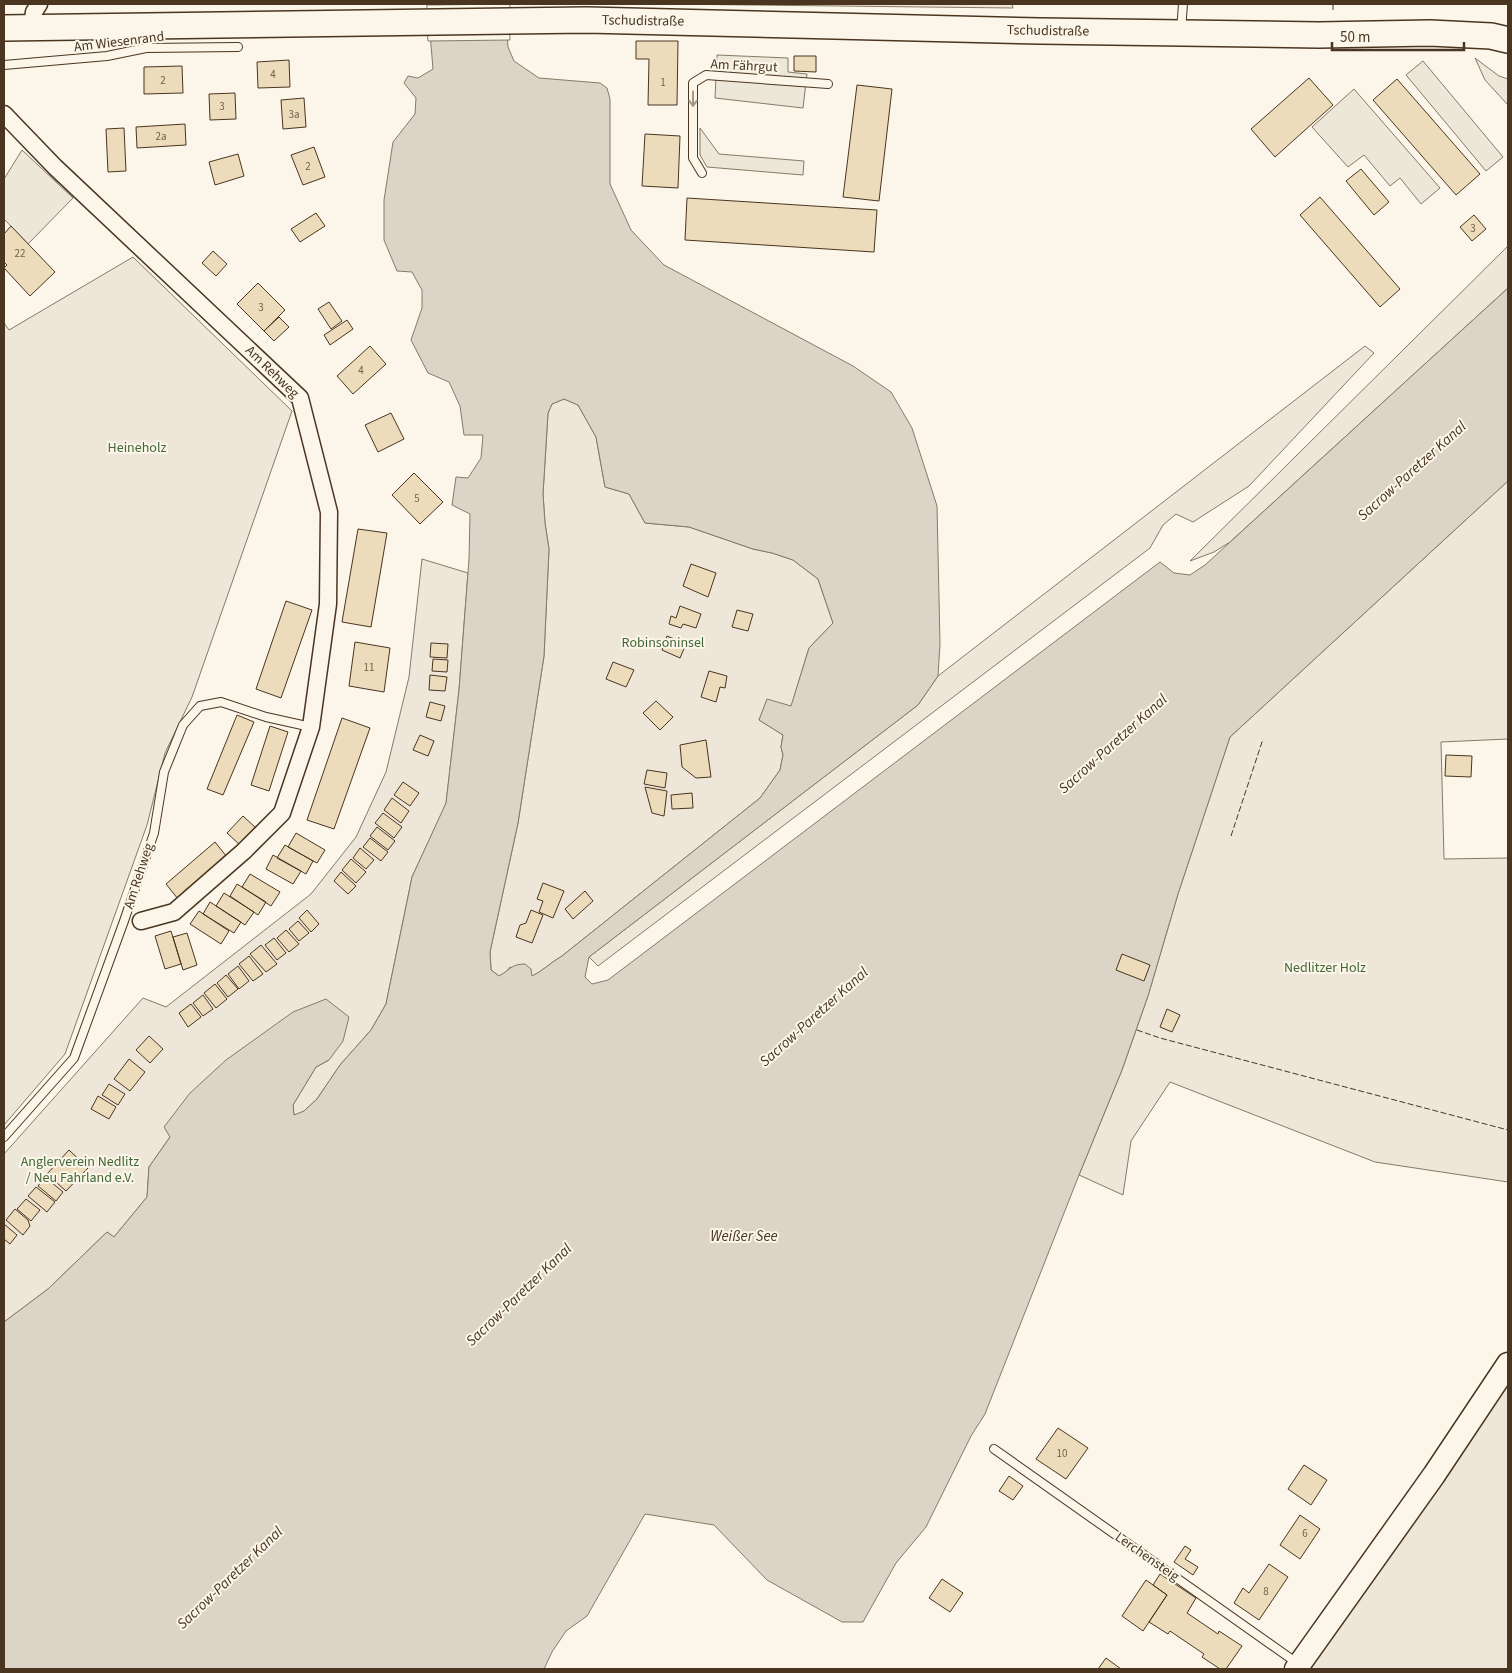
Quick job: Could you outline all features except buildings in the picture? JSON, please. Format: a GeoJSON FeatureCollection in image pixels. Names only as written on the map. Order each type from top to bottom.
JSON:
{"type":"FeatureCollection","features":[{"type":"Feature","properties":{"kind":"main road","name":"Tschudistraße"},"geometry":{"type":"LineString","coordinates":[[4,28],[35,15],[390,22],[586,20],[1040,31],[1319,35],[1430,33],[1475,35],[1508,40]]}},
{"type":"Feature","properties":{"kind":"street","name":"Am Rehweg"},"geometry":{"type":"LineString","coordinates":[[4,114],[55,167],[300,398],[329,512],[328,604],[311,727],[282,813],[244,851],[174,912],[141,921]]}},
{"type":"Feature","properties":{"kind":"street","name":"Lerchensteig"},"geometry":{"type":"LineString","coordinates":[[1297,1667],[1434,1475],[1508,1364]]}},
{"type":"Feature","properties":{"kind":"lane"},"geometry":{"type":"LineString","coordinates":[[1181,33],[1183,4]]}},
{"type":"Feature","properties":{"kind":"lane","name":"Am Wiesenrand"},"geometry":{"type":"LineString","coordinates":[[4,65],[107,56],[146,48],[238,47]]}},
{"type":"Feature","properties":{"kind":"lane","name":"Am Fährgut"},"geometry":{"type":"LineString","coordinates":[[702,173],[693,158],[693,84],[706,75],[828,84]]}},
{"type":"Feature","properties":{"kind":"lane","name":"Am Rehweg"},"geometry":{"type":"LineString","coordinates":[[4,1137],[74,1058],[151,842],[164,772],[184,725],[200,706],[221,702],[266,717],[311,727]]}},
{"type":"Feature","properties":{"kind":"lane","name":"Lerchensteig"},"geometry":{"type":"LineString","coordinates":[[994,1449],[1297,1667]]}},
{"type":"Feature","properties":{"kind":"green space"},"geometry":{"type":"Polygon","coordinates":[[[663,4],[1012,4],[1013,8],[663,4]]]}},
{"type":"Feature","properties":{"kind":"green space"},"geometry":{"type":"Polygon","coordinates":[[[1475,58],[1499,76],[1508,79],[1508,105],[1485,80],[1475,58]]]}},
{"type":"Feature","properties":{"kind":"green space"},"geometry":{"type":"Polygon","coordinates":[[[1508,246],[1508,288],[1230,542],[1214,552],[1190,561],[1508,246]]]}},
{"type":"Feature","properties":{"kind":"green space","name":"Heineholz"},"geometry":{"type":"Polygon","coordinates":[[[133,257],[292,411],[192,697],[165,753],[147,825],[65,1054],[4,1125],[4,323],[9,330],[133,257]]]}},
{"type":"Feature","properties":{"kind":"green space"},"geometry":{"type":"Polygon","coordinates":[[[1365,346],[1374,353],[1249,486],[1193,522],[1176,514],[1163,525],[1150,548],[598,966],[589,957],[918,705],[938,676],[1365,346]]]}},
{"type":"Feature","properties":{"kind":"green space","name":"Robinsoninsel"},"geometry":{"type":"Polygon","coordinates":[[[564,399],[578,405],[596,437],[605,487],[629,494],[645,523],[689,527],[753,549],[793,560],[818,579],[833,623],[809,648],[791,707],[767,700],[759,720],[783,735],[781,747],[783,755],[780,770],[760,798],[562,956],[539,972],[531,977],[510,967],[499,976],[491,970],[490,952],[518,823],[544,656],[549,549],[543,494],[548,413],[552,404],[564,399]]]}},
{"type":"Feature","properties":{"kind":"green space","name":"Nedlitzer Holz"},"geometry":{"type":"Polygon","coordinates":[[[1508,481],[1508,739],[1441,742],[1444,859],[1508,858],[1508,1182],[1375,1162],[1170,1082],[1131,1141],[1123,1195],[1079,1175],[1122,1070],[1148,996],[1178,894],[1230,737],[1508,481]]]}},
{"type":"Feature","properties":{"kind":"green space","name":"Anglerverein Nedlitz / Neu Fahrland e.V."},"geometry":{"type":"Polygon","coordinates":[[[422,559],[468,573],[459,690],[446,804],[412,877],[386,1004],[371,1030],[340,1065],[317,1099],[304,1111],[294,1116],[293,1105],[316,1067],[329,1060],[170,1137],[149,1167],[147,1197],[114,1237],[107,1232],[48,1289],[4,1322],[4,1154],[143,998],[166,1007],[311,894],[356,837],[386,772],[409,677],[422,559]]]}},
{"type":"Feature","properties":{"kind":"green space"},"geometry":{"type":"Polygon","coordinates":[[[1508,1385],[1508,1669],[1301,1669],[1474,1435],[1508,1385]]]}},
{"type":"Feature","properties":{"kind":"shaded area"},"geometry":{"type":"Polygon","coordinates":[[[717,55],[788,58],[788,72],[807,74],[803,108],[715,98],[717,55]]]}},
{"type":"Feature","properties":{"kind":"shaded area"},"geometry":{"type":"Polygon","coordinates":[[[1423,61],[1503,157],[1486,171],[1406,75],[1423,61]]]}},
{"type":"Feature","properties":{"kind":"shaded area"},"geometry":{"type":"Polygon","coordinates":[[[1354,89],[1440,188],[1421,204],[1400,178],[1390,186],[1364,155],[1348,167],[1312,127],[1354,89]]]}},
{"type":"Feature","properties":{"kind":"shaded area"},"geometry":{"type":"Polygon","coordinates":[[[700,128],[719,154],[804,161],[803,175],[707,167],[700,155],[700,128]]]}},
{"type":"Feature","properties":{"kind":"shaded area"},"geometry":{"type":"Polygon","coordinates":[[[22,150],[73,198],[28,244],[4,219],[4,179],[22,150]]]}},
{"type":"Feature","properties":{"kind":"water","name":"Weißer See"},"geometry":{"type":"Polygon","coordinates":[[[430,4],[508,4],[506,21],[508,47],[514,61],[539,78],[600,83],[607,88],[610,99],[610,184],[631,230],[664,265],[853,366],[891,392],[912,428],[937,506],[940,644],[938,676],[918,705],[589,957],[585,977],[592,984],[608,980],[1160,562],[1174,573],[1190,575],[1205,565],[1508,288],[1508,481],[1230,737],[1178,894],[1148,996],[1122,1070],[985,1414],[971,1436],[926,1527],[896,1563],[863,1622],[842,1622],[767,1580],[714,1525],[645,1514],[587,1616],[566,1631],[552,1652],[544,1669],[4,1669],[4,1322],[48,1289],[107,1232],[114,1237],[147,1197],[149,1167],[170,1137],[164,1127],[190,1093],[226,1060],[293,1012],[326,999],[349,1017],[343,1041],[329,1060],[316,1067],[293,1105],[294,1115],[304,1111],[317,1099],[340,1065],[371,1030],[386,1004],[412,877],[446,803],[459,690],[469,559],[470,514],[452,505],[456,477],[468,478],[481,458],[483,435],[464,435],[460,406],[449,382],[428,373],[411,340],[422,308],[422,290],[412,272],[397,271],[384,240],[384,200],[393,142],[415,114],[416,98],[404,83],[408,76],[418,78],[433,69],[429,21],[430,4]],[[564,399],[552,404],[548,413],[543,494],[549,549],[544,656],[518,823],[490,952],[491,970],[499,976],[520,964],[525,964],[531,969],[532,976],[540,972],[760,798],[780,770],[783,755],[781,747],[783,735],[759,720],[767,699],[791,706],[809,648],[833,623],[818,579],[793,560],[753,549],[689,527],[645,523],[629,494],[605,487],[596,437],[578,405],[564,399]]]}},
{"type":"Feature","properties":{"kind":"pier"},"geometry":{"type":"Polygon","coordinates":[[[510,4],[510,40],[428,41],[427,5],[510,4]]]}},
{"type":"Feature","properties":{"kind":"fence"},"geometry":{"type":"LineString","coordinates":[[1333,4],[1333,12]]}},
{"type":"Feature","properties":{"kind":"fence"},"geometry":{"type":"LineString","coordinates":[[1231,836],[1263,739]]}},
{"type":"Feature","properties":{"kind":"fence"},"geometry":{"type":"LineString","coordinates":[[1137,1030],[1160,1038],[1508,1130]]}},
{"type":"Feature","properties":{"kind":"water label","name":"Sacrow-Paretzer Kanal"},"geometry":{"type":"Point","coordinates":[1412,471]}},
{"type":"Feature","properties":{"kind":"water label","name":"Sacrow-Paretzer Kanal"},"geometry":{"type":"Point","coordinates":[1113,744]}},
{"type":"Feature","properties":{"kind":"water label","name":"Sacrow-Paretzer Kanal"},"geometry":{"type":"Point","coordinates":[814,1017]}},
{"type":"Feature","properties":{"kind":"water label","name":"Sacrow-Paretzer Kanal"},"geometry":{"type":"Point","coordinates":[519,1295]}},
{"type":"Feature","properties":{"kind":"water label","name":"Sacrow-Paretzer Kanal"},"geometry":{"type":"Point","coordinates":[230,1578]}}]}
